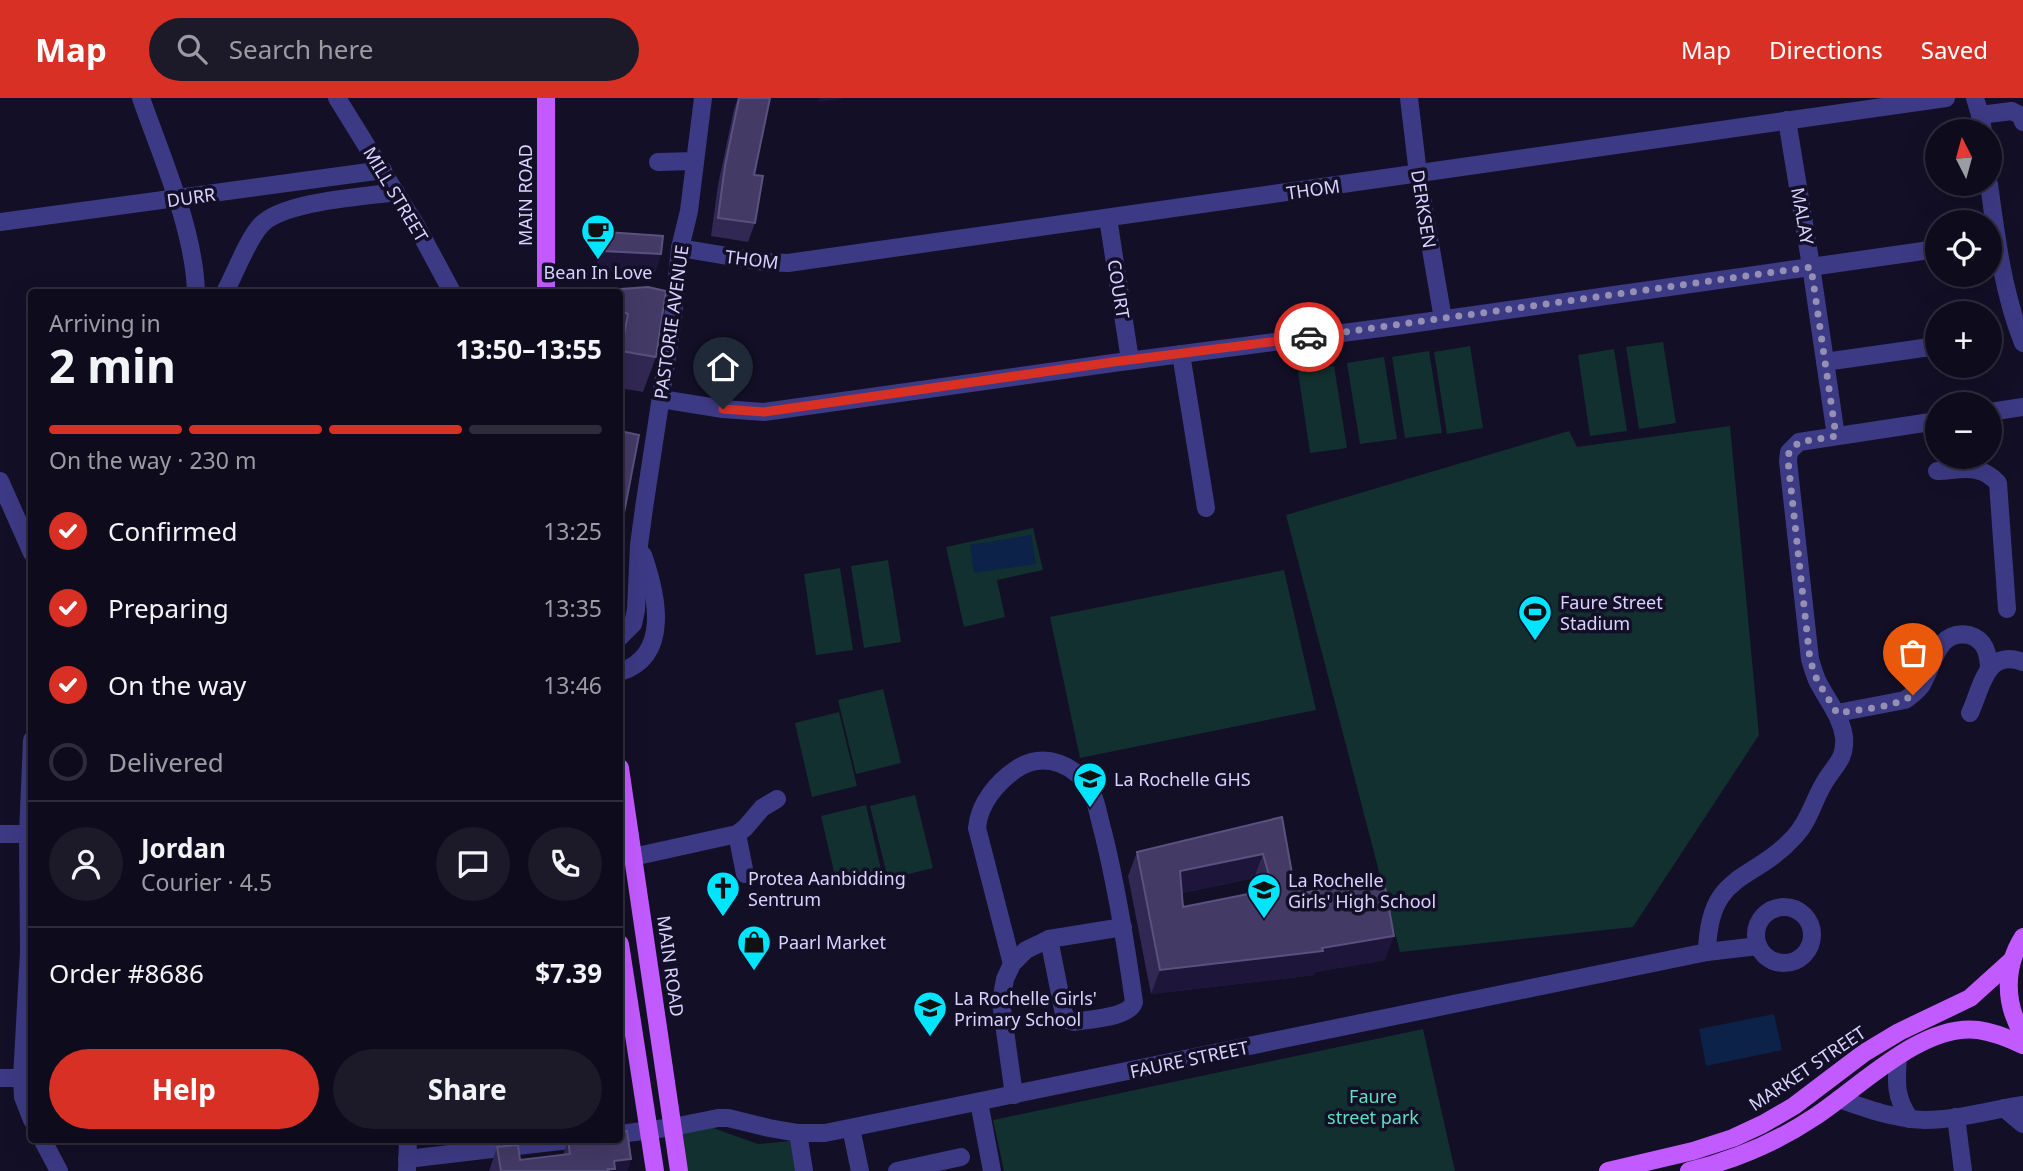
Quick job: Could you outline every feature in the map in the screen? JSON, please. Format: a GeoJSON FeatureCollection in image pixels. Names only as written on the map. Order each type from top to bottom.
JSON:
{"type":"FeatureCollection","features":[{"type":"Feature","properties":{"kind":"main road","name":"MAIN ROAD"},"geometry":{"type":"LineString","coordinates":[[545,98],[546,289]]}},
{"type":"Feature","properties":{"kind":"main road","name":"MAIN ROAD"},"geometry":{"type":"LineString","coordinates":[[624,824],[633,857],[679,1171]]}},
{"type":"Feature","properties":{"kind":"main road"},"geometry":{"type":"LineString","coordinates":[[2023,937],[2011,961],[2008,977],[2012,1010],[2023,1034]]}},
{"type":"Feature","properties":{"kind":"main road","name":"MARKET STREET"},"geometry":{"type":"LineString","coordinates":[[1608,1171],[1693,1151],[1733,1138],[1763,1124],[1794,1106],[1864,1053],[1899,1032],[1970,998],[2011,961]]}},
{"type":"Feature","properties":{"kind":"main road"},"geometry":{"type":"LineString","coordinates":[[623,963],[655,1171]]}},
{"type":"Feature","properties":{"kind":"main road"},"geometry":{"type":"LineString","coordinates":[[1700,1170],[1771,1142],[1816,1116],[1898,1057],[1931,1039],[1961,1030],[1990,1032],[2023,1045]]}},
{"type":"Feature","properties":{"kind":"street"},"geometry":{"type":"LineString","coordinates":[[141,98],[177,199],[190,250],[196,289]]}},
{"type":"Feature","properties":{"kind":"street","name":"MILL STREET"},"geometry":{"type":"LineString","coordinates":[[337,98],[383,170],[450,289]]}},
{"type":"Feature","properties":{"kind":"street","name":"PASTORIE AVENUE"},"geometry":{"type":"LineString","coordinates":[[623,634],[633,624],[636,610],[639,545],[661,399],[666,316],[689,211],[703,98]]}},
{"type":"Feature","properties":{"kind":"street","name":"DERKSEN"},"geometry":{"type":"LineString","coordinates":[[1409,98],[1418,174],[1443,319]]}},
{"type":"Feature","properties":{"kind":"street","name":"THOM"},"geometry":{"type":"LineString","coordinates":[[680,248],[762,262],[788,263],[1947,98]]}},
{"type":"Feature","properties":{"kind":"street"},"geometry":{"type":"LineString","coordinates":[[1979,115],[2012,111],[2021,116],[2023,122]]}},
{"type":"Feature","properties":{"kind":"street","name":"MALAY"},"geometry":{"type":"LineString","coordinates":[[1787,120],[1836,436]]}},
{"type":"Feature","properties":{"kind":"street"},"geometry":{"type":"LineString","coordinates":[[658,162],[695,162]]}},
{"type":"Feature","properties":{"kind":"street","name":"DURR"},"geometry":{"type":"LineString","coordinates":[[0,222],[383,170]]}},
{"type":"Feature","properties":{"kind":"street"},"geometry":{"type":"LineString","coordinates":[[227,289],[262,224],[276,215],[314,204],[396,192]]}},
{"type":"Feature","properties":{"kind":"street","name":"COURT"},"geometry":{"type":"LineString","coordinates":[[1108,218],[1130,360]]}},
{"type":"Feature","properties":{"kind":"street"},"geometry":{"type":"LineString","coordinates":[[661,399],[723,409],[764,412],[1925,251]]}},
{"type":"Feature","properties":{"kind":"street"},"geometry":{"type":"LineString","coordinates":[[2002,273],[2023,343]]}},
{"type":"Feature","properties":{"kind":"street"},"geometry":{"type":"LineString","coordinates":[[1825,362],[1925,348]]}},
{"type":"Feature","properties":{"kind":"street"},"geometry":{"type":"LineString","coordinates":[[1181,354],[1206,508]]}},
{"type":"Feature","properties":{"kind":"street"},"geometry":{"type":"LineString","coordinates":[[2002,410],[2023,407]]}},
{"type":"Feature","properties":{"kind":"street"},"geometry":{"type":"LineString","coordinates":[[1707,952],[1713,909],[1720,895],[1797,835],[1824,783],[1844,752],[1844,736],[1837,713],[1817,680],[1810,660],[1789,452],[1799,442],[1925,423]]}},
{"type":"Feature","properties":{"kind":"street"},"geometry":{"type":"LineString","coordinates":[[1937,471],[1979,469],[1989,473],[1998,483],[2007,609]]}},
{"type":"Feature","properties":{"kind":"street"},"geometry":{"type":"LineString","coordinates":[[0,481],[28,544]]}},
{"type":"Feature","properties":{"kind":"street","name":"PASTORIE AVENUE"},"geometry":{"type":"LineString","coordinates":[[623,671],[634,667],[644,658],[654,633],[654,592],[639,545]]}},
{"type":"Feature","properties":{"kind":"street"},"geometry":{"type":"LineString","coordinates":[[1837,713],[1890,704],[1913,695],[1921,685],[1941,644],[1958,635],[1970,636],[2023,662]]}},
{"type":"Feature","properties":{"kind":"street"},"geometry":{"type":"LineString","coordinates":[[1979,640],[1987,652],[1989,670]]}},
{"type":"Feature","properties":{"kind":"street"},"geometry":{"type":"LineString","coordinates":[[1970,713],[1992,665],[2001,659],[2023,662]]}},
{"type":"Feature","properties":{"kind":"street"},"geometry":{"type":"LineString","coordinates":[[1012,964],[977,828],[978,816],[1005,776],[1028,762],[1046,760],[1063,763],[1078,774],[1092,792],[1111,862],[1134,1002],[1132,1008],[1124,1013],[1074,1022],[1068,1020],[1064,1014],[1049,939]]}},
{"type":"Feature","properties":{"kind":"street"},"geometry":{"type":"LineString","coordinates":[[633,857],[737,834],[762,808],[777,799]]}},
{"type":"Feature","properties":{"kind":"street"},"geometry":{"type":"LineString","coordinates":[[0,834],[28,834]]}},
{"type":"Feature","properties":{"kind":"street"},"geometry":{"type":"LineString","coordinates":[[737,834],[745,874]]}},
{"type":"Feature","properties":{"kind":"street"},"geometry":{"type":"LineString","coordinates":[[1014,1095],[1000,1002],[1005,979],[1012,964],[1026,950],[1049,939],[1123,927]]}},
{"type":"Feature","properties":{"kind":"street","name":"FAURE STREET"},"geometry":{"type":"LineString","coordinates":[[623,1135],[718,1118],[798,1133],[825,1133],[1707,952],[1758,946]]}},
{"type":"Feature","properties":{"kind":"street"},"geometry":{"type":"LineString","coordinates":[[28,970],[22,1078],[23,1097],[28,1110]]}},
{"type":"Feature","properties":{"kind":"street"},"geometry":{"type":"LineString","coordinates":[[1898,1057],[1898,1095],[1901,1106],[1910,1119]]}},
{"type":"Feature","properties":{"kind":"street"},"geometry":{"type":"LineString","coordinates":[[0,1079],[22,1078]]}},
{"type":"Feature","properties":{"kind":"street"},"geometry":{"type":"LineString","coordinates":[[1839,1099],[1867,1109],[1910,1119],[1928,1120],[2023,1105]]}},
{"type":"Feature","properties":{"kind":"street"},"geometry":{"type":"LineString","coordinates":[[979,1102],[992,1171]]}},
{"type":"Feature","properties":{"kind":"street"},"geometry":{"type":"LineString","coordinates":[[2004,1108],[2023,1124]]}},
{"type":"Feature","properties":{"kind":"street"},"geometry":{"type":"LineString","coordinates":[[1956,1117],[1963,1171]]}},
{"type":"Feature","properties":{"kind":"street"},"geometry":{"type":"LineString","coordinates":[[851,1128],[860,1171]]}},
{"type":"Feature","properties":{"kind":"street"},"geometry":{"type":"LineString","coordinates":[[798,1133],[804,1171]]}},
{"type":"Feature","properties":{"kind":"street"},"geometry":{"type":"LineString","coordinates":[[44,1143],[59,1171]]}},
{"type":"Feature","properties":{"kind":"street"},"geometry":{"type":"LineString","coordinates":[[408,1143],[407,1165],[449,1163],[556,1143]]}},
{"type":"Feature","properties":{"kind":"street"},"geometry":{"type":"LineString","coordinates":[[897,1171],[961,1157]]}},
{"type":"Feature","properties":{"kind":"green space"},"geometry":{"type":"Polygon","coordinates":[[[1663,342],[1676,423],[1639,429],[1626,347],[1663,342]]]}},
{"type":"Feature","properties":{"kind":"green space"},"geometry":{"type":"Polygon","coordinates":[[[1470,346],[1483,428],[1447,434],[1434,352],[1470,346]]]}},
{"type":"Feature","properties":{"kind":"green space"},"geometry":{"type":"Polygon","coordinates":[[[1614,349],[1627,431],[1590,436],[1578,355],[1614,349]]]}},
{"type":"Feature","properties":{"kind":"green space"},"geometry":{"type":"Polygon","coordinates":[[[1429,351],[1442,433],[1405,438],[1392,357],[1429,351]]]}},
{"type":"Feature","properties":{"kind":"green space"},"geometry":{"type":"Polygon","coordinates":[[[1384,357],[1397,439],[1360,444],[1347,363],[1384,357]]]}},
{"type":"Feature","properties":{"kind":"green space"},"geometry":{"type":"Polygon","coordinates":[[[1334,366],[1347,448],[1310,453],[1298,371],[1334,366]]]}},
{"type":"Feature","properties":{"kind":"green space","name":"Faure Street Stadium"},"geometry":{"type":"Polygon","coordinates":[[[1730,426],[1759,735],[1633,927],[1400,952],[1286,515],[1569,431],[1577,447],[1730,426]]]}},
{"type":"Feature","properties":{"kind":"green space"},"geometry":{"type":"Polygon","coordinates":[[[1033,528],[1043,570],[997,580],[1005,617],[964,627],[946,547],[1033,528]]]}},
{"type":"Feature","properties":{"kind":"green space"},"geometry":{"type":"Polygon","coordinates":[[[888,560],[901,642],[864,648],[851,566],[888,560]]]}},
{"type":"Feature","properties":{"kind":"green space"},"geometry":{"type":"Polygon","coordinates":[[[840,568],[853,650],[816,655],[804,574],[840,568]]]}},
{"type":"Feature","properties":{"kind":"green space"},"geometry":{"type":"Polygon","coordinates":[[[1284,570],[1316,710],[1080,758],[1050,617],[1284,570]]]}},
{"type":"Feature","properties":{"kind":"green space"},"geometry":{"type":"Polygon","coordinates":[[[883,689],[901,763],[856,774],[838,700],[883,689]]]}},
{"type":"Feature","properties":{"kind":"green space"},"geometry":{"type":"Polygon","coordinates":[[[839,712],[857,786],[812,797],[795,723],[839,712]]]}},
{"type":"Feature","properties":{"kind":"green space"},"geometry":{"type":"Polygon","coordinates":[[[915,795],[933,868],[888,879],[870,806],[915,795]]]}},
{"type":"Feature","properties":{"kind":"green space"},"geometry":{"type":"Polygon","coordinates":[[[866,805],[883,878],[838,889],[821,816],[866,805]]]}},
{"type":"Feature","properties":{"kind":"green space","name":"Faure street park"},"geometry":{"type":"Polygon","coordinates":[[[1423,1029],[1455,1171],[1004,1171],[993,1120],[1423,1029]]]}},
{"type":"Feature","properties":{"kind":"green space"},"geometry":{"type":"Polygon","coordinates":[[[702,1124],[758,1144],[790,1141],[795,1171],[682,1171],[674,1129],[702,1124]]]}},
{"type":"Feature","properties":{"kind":"water"},"geometry":{"type":"Polygon","coordinates":[[[1031,535],[1036,564],[974,573],[970,545],[1031,535]]]}},
{"type":"Feature","properties":{"kind":"water"},"geometry":{"type":"Polygon","coordinates":[[[1774,1014],[1782,1050],[1706,1066],[1699,1029],[1774,1014]]]}},
{"type":"Feature","properties":{"kind":"building"},"geometry":{"type":"Polygon","coordinates":[[[739,98],[770,98],[754,175],[763,176],[755,223],[718,218],[739,98]]]}},
{"type":"Feature","properties":{"kind":"building"},"geometry":{"type":"Polygon","coordinates":[[[606,232],[663,236],[661,254],[603,251],[606,232]]]}},
{"type":"Feature","properties":{"kind":"building"},"geometry":{"type":"Polygon","coordinates":[[[648,287],[666,291],[656,357],[623,351],[628,314],[623,312],[621,289],[648,287]]]}},
{"type":"Feature","properties":{"kind":"building"},"geometry":{"type":"Polygon","coordinates":[[[623,432],[639,435],[623,518],[623,432]]]}},
{"type":"Feature","properties":{"kind":"building"},"geometry":{"type":"Polygon","coordinates":[[[1282,817],[1294,885],[1300,884],[1304,893],[1383,876],[1394,936],[1322,948],[1323,951],[1160,970],[1137,852],[1282,817]],[[1263,854],[1180,871],[1183,907],[1273,889],[1263,854]]]}},
{"type":"Feature","properties":{"kind":"building"},"geometry":{"type":"Polygon","coordinates":[[[627,1131],[631,1159],[614,1161],[615,1169],[608,1169],[609,1171],[501,1171],[497,1147],[518,1145],[520,1160],[570,1154],[568,1143],[623,1143],[623,1132],[627,1131]]]}},
{"type":"Feature","properties":{"kind":"way so far"},"geometry":{"type":"LineString","coordinates":[[1309,337],[1811,267],[1836,436],[1799,442],[1789,452],[1810,660],[1817,680],[1837,713],[1890,704],[1913,695]]}},
{"type":"Feature","properties":{"kind":"place","name":"Bean In Love"},"geometry":{"type":"Point","coordinates":[598,261]}},
{"type":"Feature","properties":{"kind":"place","name":"Faure Street Stadium"},"geometry":{"type":"Point","coordinates":[1535,642]}},
{"type":"Feature","properties":{"kind":"place","name":"La Rochelle GHS"},"geometry":{"type":"Point","coordinates":[1090,809]}},
{"type":"Feature","properties":{"kind":"place","name":"Protea Aanbidding Sentrum"},"geometry":{"type":"Point","coordinates":[723,918]}},
{"type":"Feature","properties":{"kind":"place","name":"La Rochelle Girls' High School"},"geometry":{"type":"Point","coordinates":[1264,920]}},
{"type":"Feature","properties":{"kind":"place","name":"Paarl Market"},"geometry":{"type":"Point","coordinates":[754,972]}},
{"type":"Feature","properties":{"kind":"place","name":"La Rochelle Girls' Primary School"},"geometry":{"type":"Point","coordinates":[930,1038]}},
{"type":"Feature","properties":{"kind":"route"},"geometry":{"type":"LineString","coordinates":[[723,409],[764,412],[1309,337]]}}]}
